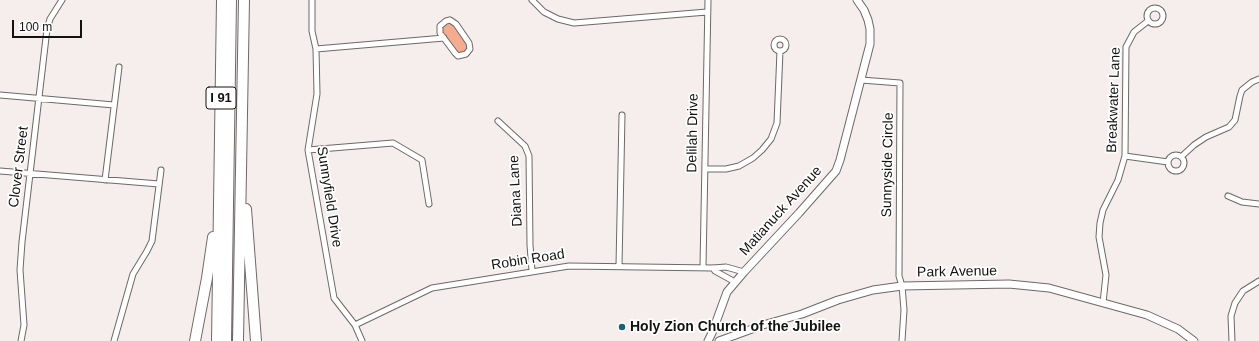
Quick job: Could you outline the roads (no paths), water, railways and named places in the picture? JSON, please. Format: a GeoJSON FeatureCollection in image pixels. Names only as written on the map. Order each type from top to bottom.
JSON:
{"type":"FeatureCollection","features":[{"type":"Feature","properties":{"kind":"highway","name":"I 91"},"geometry":{"type":"LineString","coordinates":[[217,341],[222,0]]}},
{"type":"Feature","properties":{"kind":"highway"},"geometry":{"type":"LineString","coordinates":[[226,341],[231,0]]}},
{"type":"Feature","properties":{"kind":"highway"},"geometry":{"type":"LineString","coordinates":[[230,341],[235,0]]}},
{"type":"Feature","properties":{"kind":"highway","name":"I 91"},"geometry":{"type":"LineString","coordinates":[[238,341],[244,0]]}},
{"type":"Feature","properties":{"kind":"highway"},"geometry":{"type":"LineString","coordinates":[[195,341],[210,258],[214,212],[219,195]]}},
{"type":"Feature","properties":{"kind":"highway"},"geometry":{"type":"LineString","coordinates":[[240,196],[245,204],[246,212],[256,341]]}},
{"type":"Feature","properties":{"kind":"main road","name":"Matianuck Avenue"},"geometry":{"type":"LineString","coordinates":[[708,341],[727,292],[836,170],[840,160],[869,48],[870,32],[867,16],[857,0]]}},
{"type":"Feature","properties":{"kind":"main road","name":"Park Avenue"},"geometry":{"type":"LineString","coordinates":[[718,341],[763,325],[802,314],[838,300],[873,290],[902,286],[1010,284],[1049,288],[1159,320],[1178,329],[1194,341]]}},
{"type":"Feature","properties":{"kind":"street","name":"Clover Street"},"geometry":{"type":"LineString","coordinates":[[21,341],[24,325],[20,256],[47,29],[50,19],[62,0]]}},
{"type":"Feature","properties":{"kind":"street","name":"Sunnyfield Drive"},"geometry":{"type":"LineString","coordinates":[[312,0],[312,31],[316,49],[317,94],[308,150],[334,298],[355,325],[362,341]]}},
{"type":"Feature","properties":{"kind":"street"},"geometry":{"type":"LineString","coordinates":[[532,0],[544,12],[558,19],[574,23],[707,12]]}},
{"type":"Feature","properties":{"kind":"street","name":"Delilah Drive"},"geometry":{"type":"LineString","coordinates":[[703,267],[708,0]]}},
{"type":"Feature","properties":{"kind":"street"},"geometry":{"type":"LineString","coordinates":[[446,21],[453,21],[469,43],[469,52],[463,56],[458,56],[444,38],[440,33],[440,26],[446,21]]}},
{"type":"Feature","properties":{"kind":"street","name":"Breakwater Lane"},"geometry":{"type":"LineString","coordinates":[[1103,303],[1106,276],[1099,237],[1100,222],[1103,210],[1118,180],[1125,156],[1126,47],[1134,32],[1148,21]]}},
{"type":"Feature","properties":{"kind":"street"},"geometry":{"type":"LineString","coordinates":[[316,49],[444,38]]}},
{"type":"Feature","properties":{"kind":"street"},"geometry":{"type":"LineString","coordinates":[[705,169],[726,169],[739,166],[753,158],[771,139],[777,123],[780,51]]}},
{"type":"Feature","properties":{"kind":"street"},"geometry":{"type":"LineString","coordinates":[[106,180],[114,105],[120,67]]}},
{"type":"Feature","properties":{"kind":"street"},"geometry":{"type":"LineString","coordinates":[[1182,157],[1194,145],[1206,137],[1230,127],[1235,120],[1238,100],[1242,90],[1252,82],[1259,79]]}},
{"type":"Feature","properties":{"kind":"street","name":"Sunnyside Circle"},"geometry":{"type":"LineString","coordinates":[[861,80],[900,83],[899,276],[902,286]]}},
{"type":"Feature","properties":{"kind":"street"},"geometry":{"type":"LineString","coordinates":[[0,95],[114,105]]}},
{"type":"Feature","properties":{"kind":"street"},"geometry":{"type":"LineString","coordinates":[[619,266],[622,115]]}},
{"type":"Feature","properties":{"kind":"street","name":"Diana Lane"},"geometry":{"type":"LineString","coordinates":[[498,121],[524,146],[529,156],[530,245],[532,271]]}},
{"type":"Feature","properties":{"kind":"street"},"geometry":{"type":"LineString","coordinates":[[308,150],[393,143],[422,160],[429,204]]}},
{"type":"Feature","properties":{"kind":"street"},"geometry":{"type":"LineString","coordinates":[[1168,162],[1169,158],[1173,156],[1177,155],[1182,157]]}},
{"type":"Feature","properties":{"kind":"street"},"geometry":{"type":"LineString","coordinates":[[1125,156],[1168,162]]}},
{"type":"Feature","properties":{"kind":"street"},"geometry":{"type":"LineString","coordinates":[[1168,162],[1172,170],[1179,170],[1184,165],[1182,157]]}},
{"type":"Feature","properties":{"kind":"street"},"geometry":{"type":"LineString","coordinates":[[114,341],[133,274],[152,241],[161,170]]}},
{"type":"Feature","properties":{"kind":"street"},"geometry":{"type":"LineString","coordinates":[[0,171],[159,184]]}},
{"type":"Feature","properties":{"kind":"street"},"geometry":{"type":"LineString","coordinates":[[1228,196],[1242,202],[1259,204]]}},
{"type":"Feature","properties":{"kind":"street","name":"Robin Road"},"geometry":{"type":"LineString","coordinates":[[355,325],[432,288],[532,271],[569,266],[619,266],[726,267],[744,272]]}},
{"type":"Feature","properties":{"kind":"street","name":"Robin Road"},"geometry":{"type":"LineString","coordinates":[[713,268],[735,282]]}},
{"type":"Feature","properties":{"kind":"street"},"geometry":{"type":"LineString","coordinates":[[1232,341],[1231,316],[1235,303],[1243,291],[1259,281]]}},
{"type":"Feature","properties":{"kind":"street"},"geometry":{"type":"LineString","coordinates":[[902,286],[904,310],[902,341]]}},
{"type":"Feature","properties":{"kind":"place","name":"Holy Zion Church of the Jubilee"},"geometry":{"type":"Point","coordinates":[622,327]}}]}
